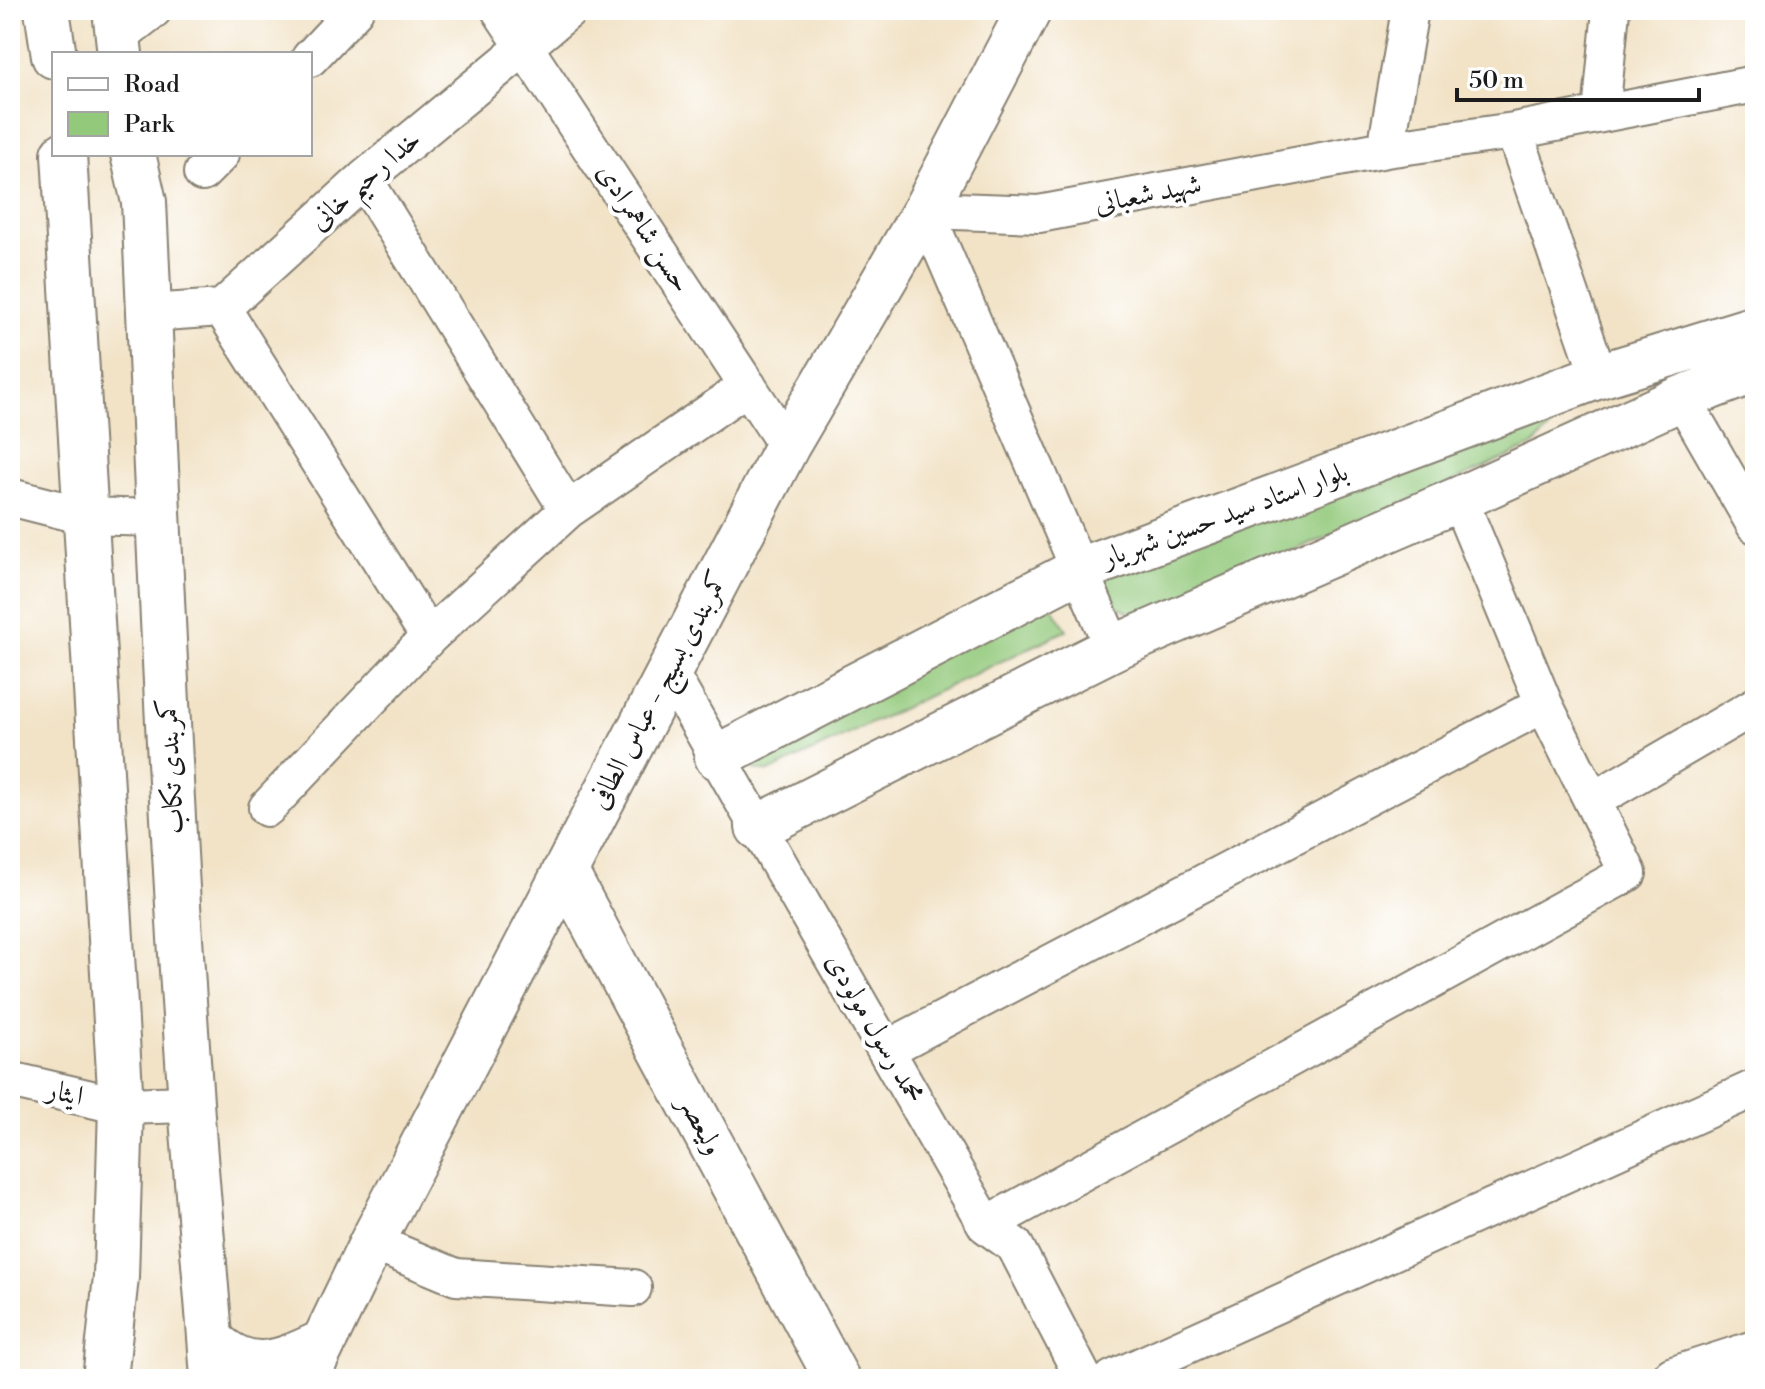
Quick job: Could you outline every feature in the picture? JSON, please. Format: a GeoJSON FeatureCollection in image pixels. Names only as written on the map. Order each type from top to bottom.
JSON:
{"type":"FeatureCollection","features":[{"type":"Feature","properties":{"kind":"main road"},"geometry":{"type":"LineString","coordinates":[[47,10],[53,52]]}},
{"type":"Feature","properties":{"kind":"main road","name":"کمربندی بسیج - عباس الطافی"},"geometry":{"type":"LineString","coordinates":[[315,1360],[372,1242],[787,446],[925,210],[1029,10]]}},
{"type":"Feature","properties":{"kind":"main road"},"geometry":{"type":"LineString","coordinates":[[64,156],[121,1106],[116,1277],[105,1379]]}},
{"type":"Feature","properties":{"kind":"main road","name":"کمربندی تکاب"},"geometry":{"type":"LineString","coordinates":[[133,156],[144,202],[156,518],[191,1104],[212,1360]]}},
{"type":"Feature","properties":{"kind":"main road","name":"بلوار استاد سید حسین شهریار"},"geometry":{"type":"LineString","coordinates":[[717,757],[1079,570],[1599,376],[1755,328]]}},
{"type":"Feature","properties":{"kind":"main road"},"geometry":{"type":"LineString","coordinates":[[758,827],[1113,648],[1459,499],[1682,398],[1755,370]]}},
{"type":"Feature","properties":{"kind":"main road","name":"ولیعصر"},"geometry":{"type":"LineString","coordinates":[[565,871],[837,1379]]}},
{"type":"Feature","properties":{"kind":"main road"},"geometry":{"type":"LineString","coordinates":[[1674,1379],[1755,1353]]}},
{"type":"Feature","properties":{"kind":"main road"},"geometry":{"type":"LineString","coordinates":[[212,1360],[227,1355],[253,1364],[315,1360]]}},
{"type":"Feature","properties":{"kind":"street"},"geometry":{"type":"LineString","coordinates":[[118,34],[153,10]]}},
{"type":"Feature","properties":{"kind":"street"},"geometry":{"type":"LineString","coordinates":[[312,56],[355,10]]}},
{"type":"Feature","properties":{"kind":"street","name":"حسن شاهمرادی"},"geometry":{"type":"LineString","coordinates":[[500,10],[787,446]]}},
{"type":"Feature","properties":{"kind":"street","name":"خدا رحیم خانی"},"geometry":{"type":"LineString","coordinates":[[222,308],[364,179],[569,10]]}},
{"type":"Feature","properties":{"kind":"street"},"geometry":{"type":"LineString","coordinates":[[1386,149],[1410,10]]}},
{"type":"Feature","properties":{"kind":"street"},"geometry":{"type":"LineString","coordinates":[[1601,114],[1611,10]]}},
{"type":"Feature","properties":{"kind":"street","name":"شهید شعبانی"},"geometry":{"type":"LineString","coordinates":[[925,210],[1039,214],[1386,149],[1514,131],[1755,84]]}},
{"type":"Feature","properties":{"kind":"street"},"geometry":{"type":"LineString","coordinates":[[1514,131],[1599,376]]}},
{"type":"Feature","properties":{"kind":"street"},"geometry":{"type":"LineString","coordinates":[[364,179],[568,510]]}},
{"type":"Feature","properties":{"kind":"street"},"geometry":{"type":"LineString","coordinates":[[925,210],[1113,648]]}},
{"type":"Feature","properties":{"kind":"street"},"geometry":{"type":"LineString","coordinates":[[149,313],[222,308],[429,637]]}},
{"type":"Feature","properties":{"kind":"street"},"geometry":{"type":"LineString","coordinates":[[267,808],[429,637],[568,510],[748,386]]}},
{"type":"Feature","properties":{"kind":"street"},"geometry":{"type":"LineString","coordinates":[[1682,398],[1755,525]]}},
{"type":"Feature","properties":{"kind":"street"},"geometry":{"type":"LineString","coordinates":[[10,497],[85,516],[156,518]]}},
{"type":"Feature","properties":{"kind":"street"},"geometry":{"type":"LineString","coordinates":[[986,1225],[1628,873],[1544,704],[1459,499]]}},
{"type":"Feature","properties":{"kind":"street","name":"محمد رسول مولودی"},"geometry":{"type":"LineString","coordinates":[[669,672],[986,1225],[1015,1246],[1084,1379]]}},
{"type":"Feature","properties":{"kind":"street"},"geometry":{"type":"LineString","coordinates":[[887,1049],[1544,704]]}},
{"type":"Feature","properties":{"kind":"street"},"geometry":{"type":"LineString","coordinates":[[1592,801],[1755,706]]}},
{"type":"Feature","properties":{"kind":"street","name":"ایثار"},"geometry":{"type":"LineString","coordinates":[[10,1080],[121,1106],[191,1104]]}},
{"type":"Feature","properties":{"kind":"street"},"geometry":{"type":"LineString","coordinates":[[1112,1379],[1755,1088]]}},
{"type":"Feature","properties":{"kind":"street"},"geometry":{"type":"LineString","coordinates":[[372,1242],[456,1277],[633,1288]]}},
{"type":"Feature","properties":{"kind":"green space"},"geometry":{"type":"Polygon","coordinates":[[[1549,407],[1553,425],[1533,446],[1140,620],[1124,609],[1103,604],[1101,553],[1549,407]]]}},
{"type":"Feature","properties":{"kind":"green space"},"geometry":{"type":"Polygon","coordinates":[[[1042,591],[1067,630],[769,772],[753,769],[758,754],[1042,591]]]}}]}
